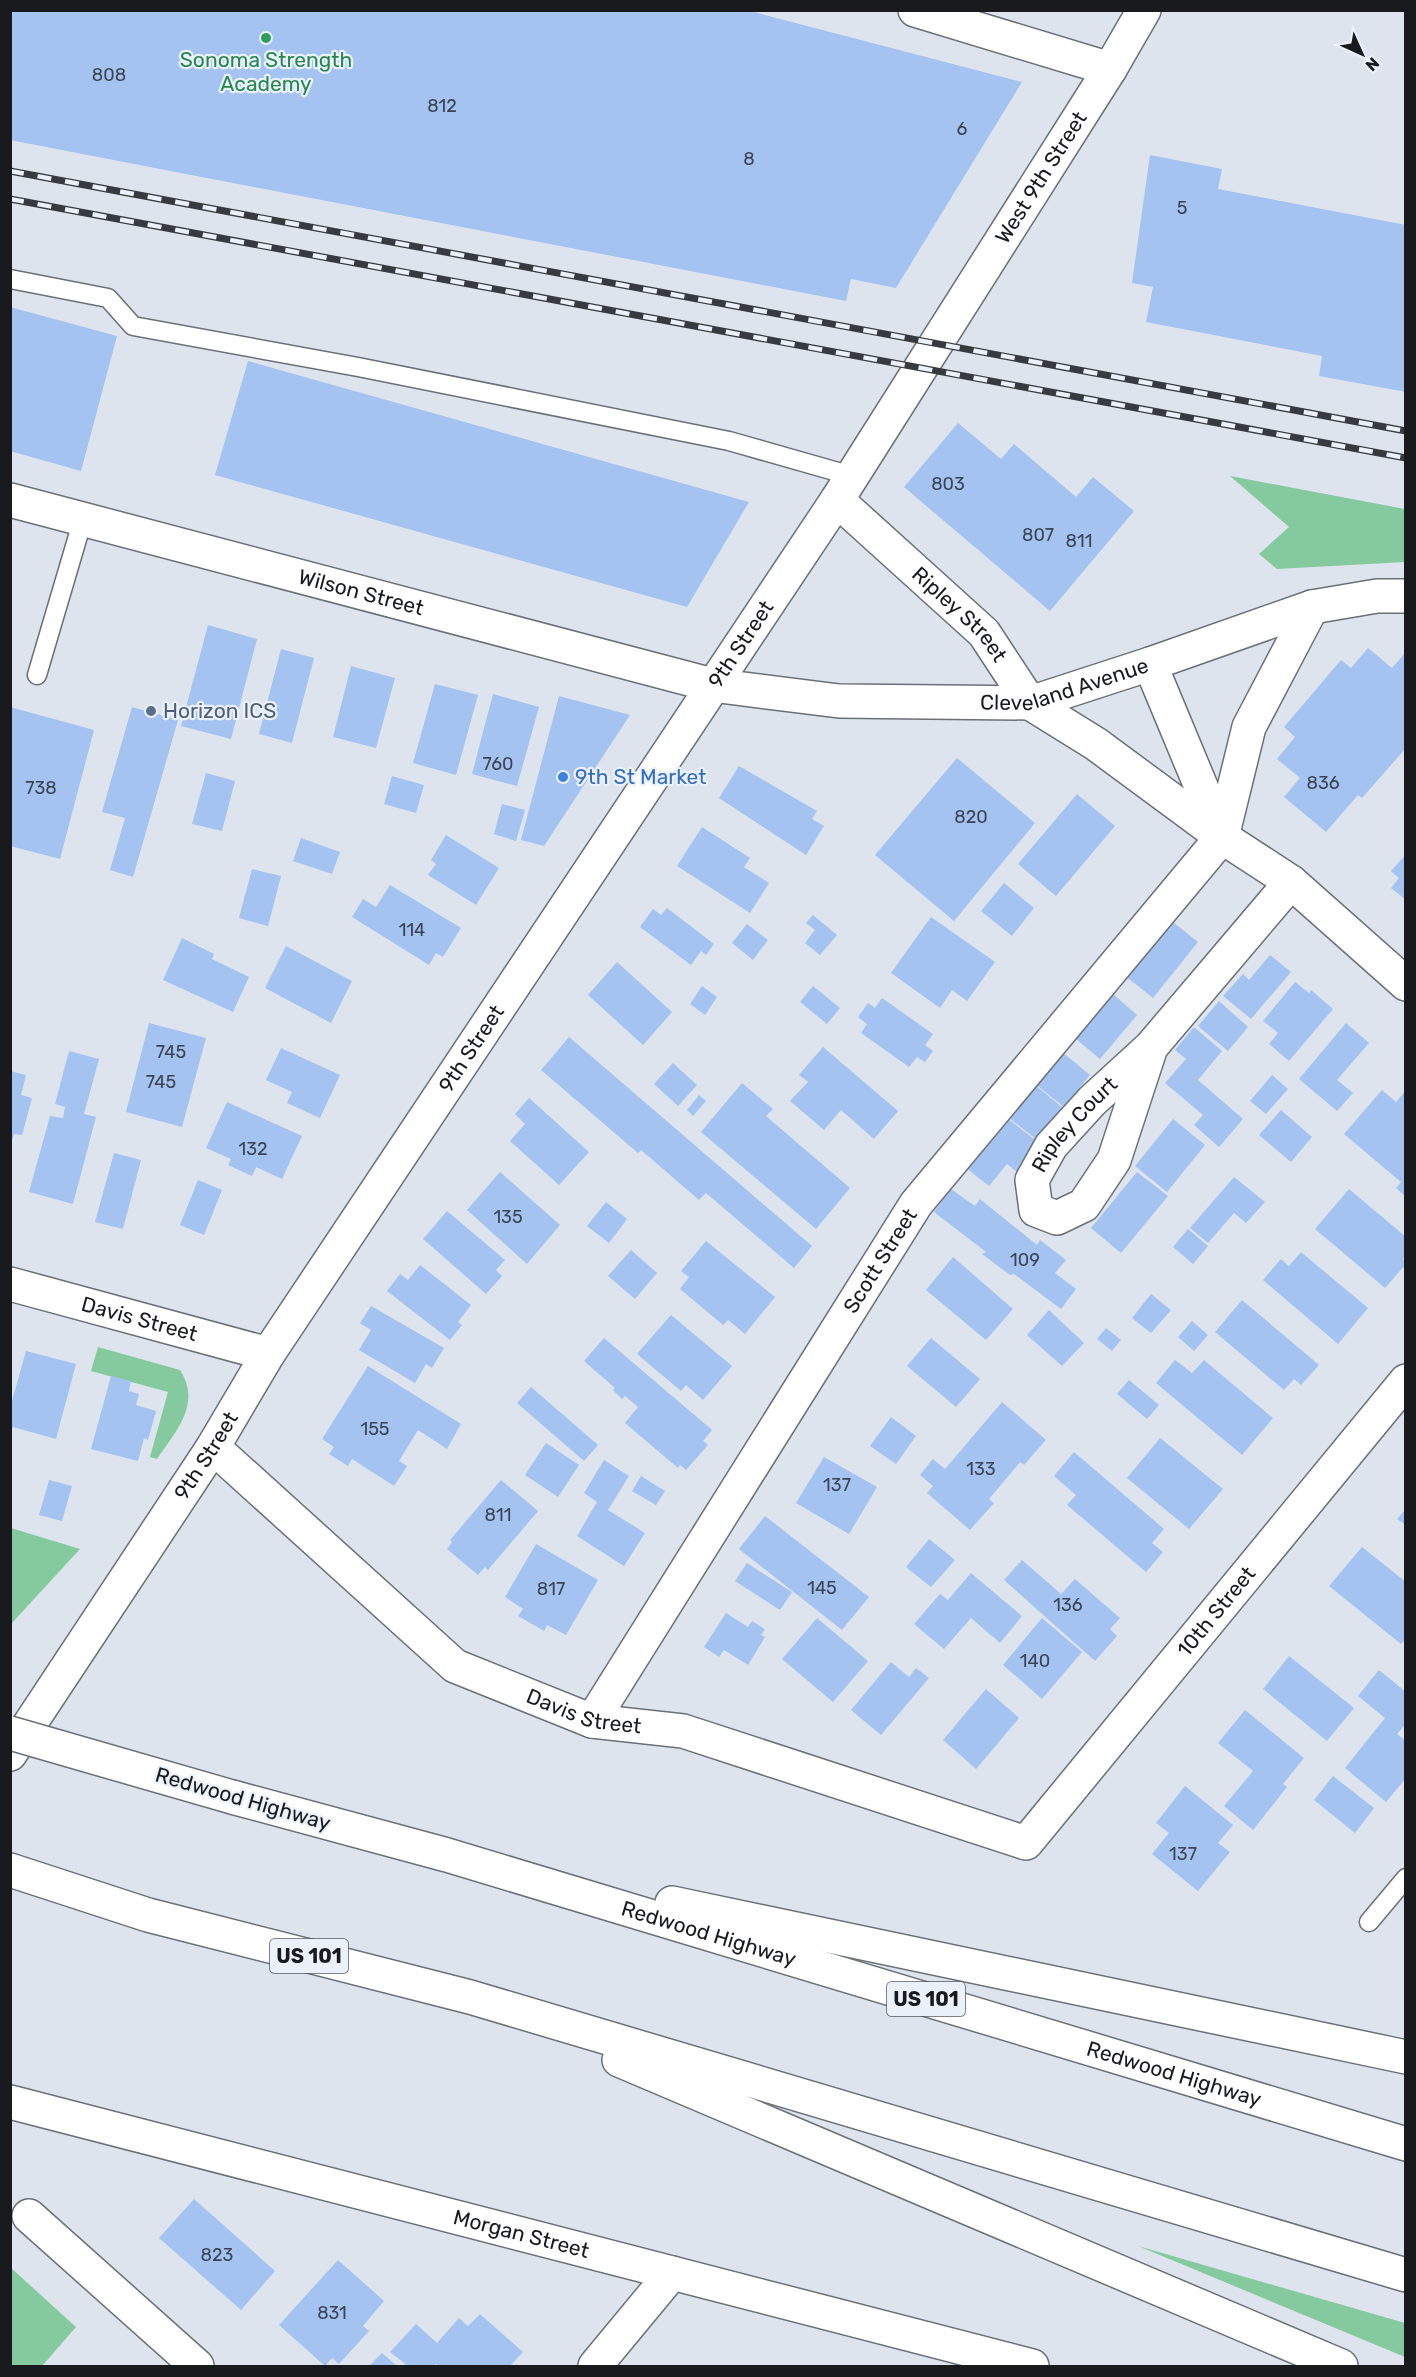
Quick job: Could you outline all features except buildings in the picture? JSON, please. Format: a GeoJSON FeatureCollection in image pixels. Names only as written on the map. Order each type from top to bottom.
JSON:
{"type":"FeatureCollection","features":[{"type":"Feature","properties":{"kind":"main road"},"geometry":{"type":"LineString","coordinates":[[915,10],[1110,69]]}},
{"type":"Feature","properties":{"kind":"main road","name":"West 9th Street"},"geometry":{"type":"LineString","coordinates":[[935,344],[1110,69],[1144,10]]}},
{"type":"Feature","properties":{"kind":"main road","name":"9th Street"},"geometry":{"type":"LineString","coordinates":[[10,1754],[213,1447],[268,1354],[844,488],[935,344]]}},
{"type":"Feature","properties":{"kind":"main road","name":"Ripley Street"},"geometry":{"type":"LineString","coordinates":[[844,488],[984,633],[1030,704],[1096,744],[1222,837],[1291,882],[1406,984]]}},
{"type":"Feature","properties":{"kind":"main road","name":"Wilson Street"},"geometry":{"type":"LineString","coordinates":[[10,500],[712,685]]}},
{"type":"Feature","properties":{"kind":"main road","name":"Cleveland Avenue"},"geometry":{"type":"LineString","coordinates":[[712,685],[839,701],[1030,704],[1312,607],[1377,596],[1406,596]]}},
{"type":"Feature","properties":{"kind":"main road"},"geometry":{"type":"LineString","coordinates":[[1222,837],[1248,727],[1312,607]]}},
{"type":"Feature","properties":{"kind":"main road"},"geometry":{"type":"LineString","coordinates":[[1150,664],[1222,837]]}},
{"type":"Feature","properties":{"kind":"main road","name":"Scott Street"},"geometry":{"type":"LineString","coordinates":[[592,1721],[916,1204],[1222,837]]}},
{"type":"Feature","properties":{"kind":"main road","name":"Ripley Court"},"geometry":{"type":"LineString","coordinates":[[1151,1047],[1114,1160],[1083,1205],[1058,1218],[1036,1210],[1032,1180],[1051,1146],[1092,1101],[1151,1047],[1291,882]]}},
{"type":"Feature","properties":{"kind":"main road","name":"Davis Street"},"geometry":{"type":"LineString","coordinates":[[10,1284],[268,1354]]}},
{"type":"Feature","properties":{"kind":"main road","name":"10th Street"},"geometry":{"type":"LineString","coordinates":[[1026,1843],[1406,1381]]}},
{"type":"Feature","properties":{"kind":"main road","name":"Davis Street"},"geometry":{"type":"LineString","coordinates":[[213,1447],[455,1666],[592,1721],[683,1731],[1026,1843]]}},
{"type":"Feature","properties":{"kind":"main road","name":"Redwood Highway"},"geometry":{"type":"LineString","coordinates":[[10,1733],[232,1797],[447,1855],[1406,2144]]}},
{"type":"Feature","properties":{"kind":"main road"},"geometry":{"type":"LineString","coordinates":[[447,1855],[1406,2057]]}},
{"type":"Feature","properties":{"kind":"main road","name":"US 101"},"geometry":{"type":"LineString","coordinates":[[10,1870],[148,1915],[471,1997],[1406,2275]]}},
{"type":"Feature","properties":{"kind":"main road"},"geometry":{"type":"LineString","coordinates":[[471,1997],[1341,2367]]}},
{"type":"Feature","properties":{"kind":"main road","name":"Morgan Street"},"geometry":{"type":"LineString","coordinates":[[10,2102],[1032,2367]]}},
{"type":"Feature","properties":{"kind":"main road"},"geometry":{"type":"LineString","coordinates":[[28,2216],[196,2367]]}},
{"type":"Feature","properties":{"kind":"main road"},"geometry":{"type":"LineString","coordinates":[[595,2367],[672,2273]]}},
{"type":"Feature","properties":{"kind":"lane"},"geometry":{"type":"LineString","coordinates":[[10,279],[108,298],[133,326],[358,367],[729,441],[844,488]]}},
{"type":"Feature","properties":{"kind":"lane"},"geometry":{"type":"LineString","coordinates":[[37,675],[83,519]]}},
{"type":"Feature","properties":{"kind":"lane"},"geometry":{"type":"LineString","coordinates":[[1370,1922],[1406,1878]]}},
{"type":"Feature","properties":{"kind":"green space"},"geometry":{"type":"Polygon","coordinates":[[[1230,476],[1405,509],[1405,562],[1277,569],[1259,554],[1289,527],[1230,476]]]}},
{"type":"Feature","properties":{"kind":"green space"},"geometry":{"type":"Polygon","coordinates":[[[98,1347],[180,1370],[186,1382],[187,1406],[178,1428],[157,1459],[150,1457],[168,1392],[91,1371],[98,1347]]]}},
{"type":"Feature","properties":{"kind":"green space"},"geometry":{"type":"Polygon","coordinates":[[[10,1528],[80,1549],[11,1624],[10,1528]]]}},
{"type":"Feature","properties":{"kind":"green space"},"geometry":{"type":"Polygon","coordinates":[[[1138,2246],[1405,2323],[1405,2357],[1138,2246]]]}},
{"type":"Feature","properties":{"kind":"green space"},"geometry":{"type":"Polygon","coordinates":[[[10,2267],[76,2327],[42,2366],[11,2366],[10,2267]]]}},
{"type":"Feature","properties":{"kind":"railway"},"geometry":{"type":"LineString","coordinates":[[10,171],[1406,431]]}},
{"type":"Feature","properties":{"kind":"railway"},"geometry":{"type":"LineString","coordinates":[[10,199],[1406,458]]}},
{"type":"Feature","properties":{"kind":"place","name":"Sonoma Strength Academy"},"geometry":{"type":"Point","coordinates":[266,38]}},
{"type":"Feature","properties":{"kind":"place","name":"Horizon ICS"},"geometry":{"type":"Point","coordinates":[151,711]}},
{"type":"Feature","properties":{"kind":"place","name":"9th St Market"},"geometry":{"type":"Point","coordinates":[563,777]}}]}
